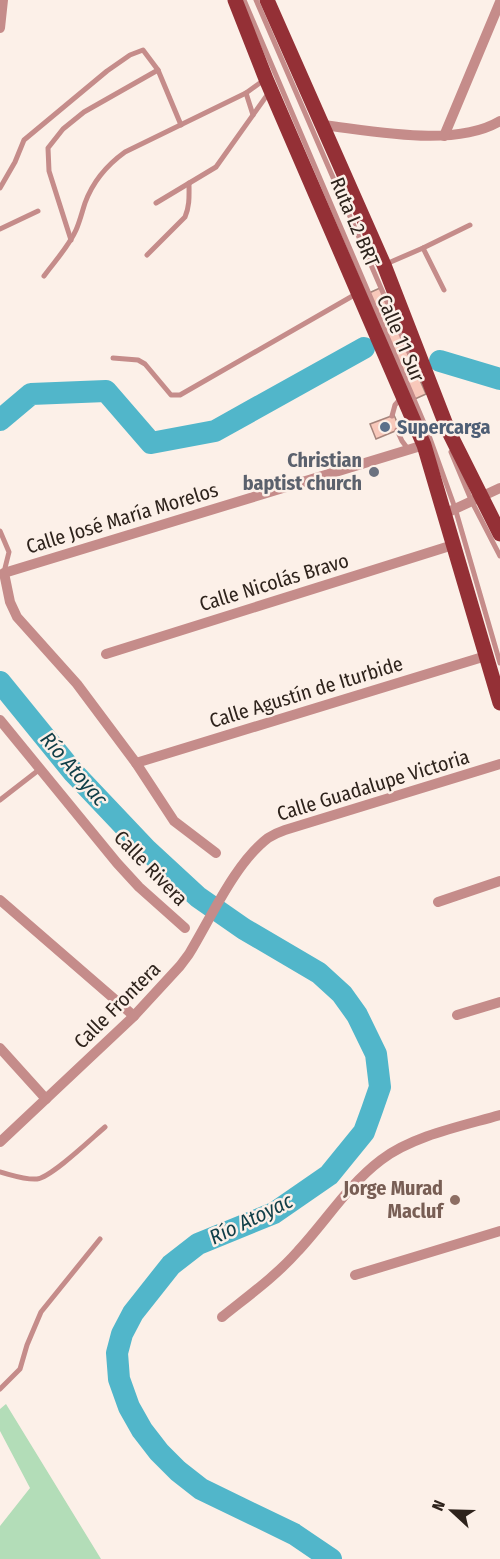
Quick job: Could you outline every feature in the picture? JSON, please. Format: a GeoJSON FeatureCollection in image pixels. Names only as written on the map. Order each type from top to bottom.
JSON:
{"type":"FeatureCollection","features":[{"type":"Feature","properties":{"kind":"main road","name":"Calle 11 Sur"},"geometry":{"type":"LineString","coordinates":[[235,0],[268,84],[424,445],[450,511],[453,545],[500,703]]}},
{"type":"Feature","properties":{"kind":"main road","name":"Calle 11 Sur"},"geometry":{"type":"LineString","coordinates":[[267,0],[384,265],[476,500],[500,534]]}},
{"type":"Feature","properties":{"kind":"street"},"geometry":{"type":"LineString","coordinates":[[0,28],[3,0]]}},
{"type":"Feature","properties":{"kind":"street"},"geometry":{"type":"LineString","coordinates":[[444,136],[500,3]]}},
{"type":"Feature","properties":{"kind":"street"},"geometry":{"type":"LineString","coordinates":[[323,125],[419,136],[444,136],[471,131],[500,121]]}},
{"type":"Feature","properties":{"kind":"street","name":"Calle José María Morelos"},"geometry":{"type":"LineString","coordinates":[[4,573],[424,445]]}},
{"type":"Feature","properties":{"kind":"street"},"geometry":{"type":"LineString","coordinates":[[450,511],[500,488]]}},
{"type":"Feature","properties":{"kind":"street","name":"Calle Nicolás Bravo"},"geometry":{"type":"LineString","coordinates":[[106,654],[453,545]]}},
{"type":"Feature","properties":{"kind":"street"},"geometry":{"type":"LineString","coordinates":[[4,573],[10,602],[17,617],[77,684],[136,763],[174,821],[216,853]]}},
{"type":"Feature","properties":{"kind":"street","name":"Calle Agustín de Iturbide"},"geometry":{"type":"LineString","coordinates":[[136,763],[486,656]]}},
{"type":"Feature","properties":{"kind":"street","name":"Calle Rivera"},"geometry":{"type":"LineString","coordinates":[[0,720],[117,863],[185,928]]}},
{"type":"Feature","properties":{"kind":"street","name":"Calle Guadalupe Victoria"},"geometry":{"type":"LineString","coordinates":[[236,874],[256,849],[270,837],[285,830],[500,764]]}},
{"type":"Feature","properties":{"kind":"street","name":"Calle Frontera"},"geometry":{"type":"LineString","coordinates":[[2,1137],[134,1016],[180,966],[236,874]]}},
{"type":"Feature","properties":{"kind":"street"},"geometry":{"type":"LineString","coordinates":[[438,902],[500,881]]}},
{"type":"Feature","properties":{"kind":"street"},"geometry":{"type":"LineString","coordinates":[[0,900],[134,1016]]}},
{"type":"Feature","properties":{"kind":"street"},"geometry":{"type":"LineString","coordinates":[[0,915],[10,909]]}},
{"type":"Feature","properties":{"kind":"street"},"geometry":{"type":"LineString","coordinates":[[457,1015],[500,1002]]}},
{"type":"Feature","properties":{"kind":"street"},"geometry":{"type":"LineString","coordinates":[[0,1048],[46,1099]]}},
{"type":"Feature","properties":{"kind":"street"},"geometry":{"type":"LineString","coordinates":[[222,1317],[281,1269],[358,1181],[382,1159],[414,1141],[500,1115]]}},
{"type":"Feature","properties":{"kind":"street"},"geometry":{"type":"LineString","coordinates":[[355,1275],[500,1231]]}},
{"type":"Feature","properties":{"kind":"lane","name":"Ruta L2 BRT"},"geometry":{"type":"LineString","coordinates":[[244,0],[427,430],[450,511],[500,663]]}},
{"type":"Feature","properties":{"kind":"lane","name":"Ruta L2 BRT"},"geometry":{"type":"LineString","coordinates":[[256,0],[500,556]]}},
{"type":"Feature","properties":{"kind":"lane"},"geometry":{"type":"LineString","coordinates":[[0,188],[24,140],[107,71],[130,55],[142,50],[158,70],[181,125]]}},
{"type":"Feature","properties":{"kind":"lane"},"geometry":{"type":"LineString","coordinates":[[71,240],[49,171],[48,147],[63,129],[84,112],[158,70]]}},
{"type":"Feature","properties":{"kind":"lane"},"geometry":{"type":"LineString","coordinates":[[44,276],[71,240],[91,190],[108,165],[125,152],[268,84]]}},
{"type":"Feature","properties":{"kind":"lane"},"geometry":{"type":"LineString","coordinates":[[156,203],[216,166],[253,115],[268,84]]}},
{"type":"Feature","properties":{"kind":"lane"},"geometry":{"type":"LineString","coordinates":[[246,93],[253,115]]}},
{"type":"Feature","properties":{"kind":"lane"},"geometry":{"type":"LineString","coordinates":[[147,255],[184,217],[188,209],[189,183]]}},
{"type":"Feature","properties":{"kind":"lane"},"geometry":{"type":"LineString","coordinates":[[0,229],[38,211]]}},
{"type":"Feature","properties":{"kind":"lane"},"geometry":{"type":"LineString","coordinates":[[384,265],[470,225]]}},
{"type":"Feature","properties":{"kind":"lane"},"geometry":{"type":"LineString","coordinates":[[423,248],[444,290]]}},
{"type":"Feature","properties":{"kind":"lane"},"geometry":{"type":"LineString","coordinates":[[113,358],[138,360],[146,364],[171,396],[180,395],[358,293]]}},
{"type":"Feature","properties":{"kind":"lane"},"geometry":{"type":"LineString","coordinates":[[392,416],[395,405],[403,396]]}},
{"type":"Feature","properties":{"kind":"lane"},"geometry":{"type":"LineString","coordinates":[[397,430],[409,450]]}},
{"type":"Feature","properties":{"kind":"lane"},"geometry":{"type":"LineString","coordinates":[[0,531],[9,552],[4,573]]}},
{"type":"Feature","properties":{"kind":"lane"},"geometry":{"type":"LineString","coordinates":[[0,800],[40,769]]}},
{"type":"Feature","properties":{"kind":"lane"},"geometry":{"type":"LineString","coordinates":[[0,1172],[39,1179],[51,1173],[105,1127]]}},
{"type":"Feature","properties":{"kind":"lane"},"geometry":{"type":"LineString","coordinates":[[0,1389],[20,1370],[27,1345],[41,1312],[100,1239]]}},
{"type":"Feature","properties":{"kind":"green space"},"geometry":{"type":"Polygon","coordinates":[[[6,1404],[101,1559],[0,1559],[0,1526],[30,1488],[0,1431],[0,1409],[6,1404]]]}},
{"type":"Feature","properties":{"kind":"building"},"geometry":{"type":"Polygon","coordinates":[[[380,288],[426,394],[415,399],[369,293],[380,288]]]}},
{"type":"Feature","properties":{"kind":"building","name":"Supercarga"},"geometry":{"type":"Polygon","coordinates":[[[394,415],[400,429],[376,439],[370,424],[394,415]]]}},
{"type":"Feature","properties":{"kind":"waterway","name":"Río Atoyac"},"geometry":{"type":"LineString","coordinates":[[0,420],[31,394],[106,391],[151,443],[215,431],[364,348]]}},
{"type":"Feature","properties":{"kind":"waterway","name":"Río Atoyac"},"geometry":{"type":"LineString","coordinates":[[440,361],[500,379]]}},
{"type":"Feature","properties":{"kind":"waterway","name":"Río Atoyac"},"geometry":{"type":"LineString","coordinates":[[0,682],[74,773],[146,849],[198,897],[244,929],[319,973],[342,994],[357,1015],[376,1054],[380,1087],[364,1132],[329,1175],[274,1213],[198,1244],[171,1265],[133,1313],[122,1334],[117,1353],[119,1379],[129,1407],[142,1430],[178,1471],[201,1489],[294,1534],[331,1559]]}},
{"type":"Feature","properties":{"kind":"place","name":"Supercarga"},"geometry":{"type":"Point","coordinates":[385,427]}},
{"type":"Feature","properties":{"kind":"place","name":"Christian baptist church"},"geometry":{"type":"Point","coordinates":[374,472]}},
{"type":"Feature","properties":{"kind":"place","name":"Jorge Murad Macluf"},"geometry":{"type":"Point","coordinates":[455,1200]}}]}
